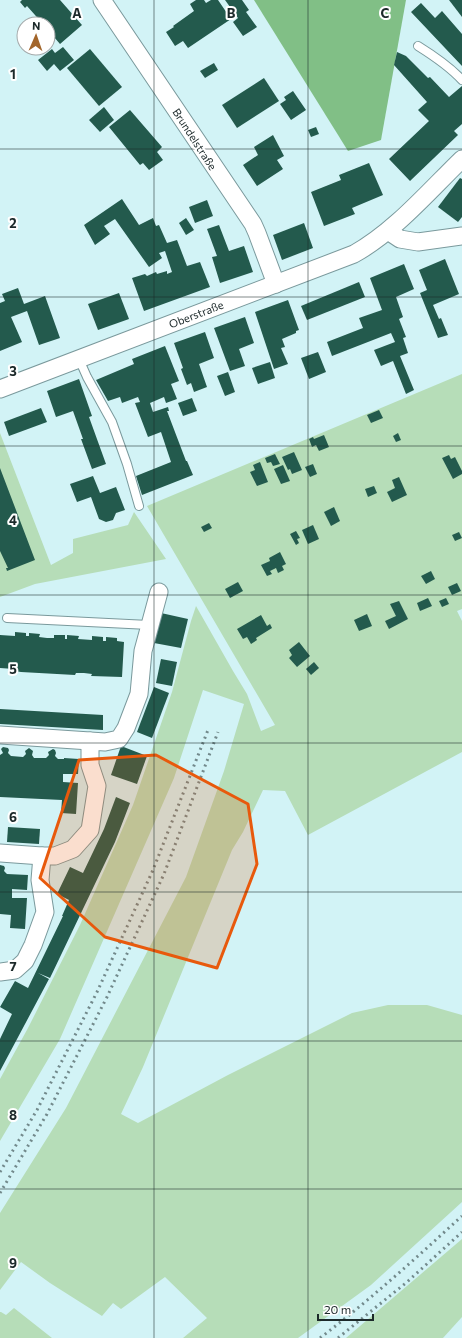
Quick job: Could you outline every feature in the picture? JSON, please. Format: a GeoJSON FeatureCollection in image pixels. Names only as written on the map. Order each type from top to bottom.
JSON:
{"type":"FeatureCollection","features":[{"type":"Feature","properties":{"kind":"street","name":"Brundelstraße"},"geometry":{"type":"LineString","coordinates":[[102,0],[253,224],[276,284]]}},
{"type":"Feature","properties":{"kind":"street","name":"Oberstraße"},"geometry":{"type":"LineString","coordinates":[[0,389],[354,254],[368,246],[388,231],[462,159]]}},
{"type":"Feature","properties":{"kind":"street"},"geometry":{"type":"LineString","coordinates":[[388,231],[400,239],[418,242],[462,236]]}},
{"type":"Feature","properties":{"kind":"street"},"geometry":{"type":"LineString","coordinates":[[0,735],[105,742],[119,739],[126,728],[139,694],[143,651],[159,592]]}},
{"type":"Feature","properties":{"kind":"street"},"geometry":{"type":"LineString","coordinates":[[0,853],[55,856],[73,849],[90,830],[97,786],[90,765],[90,741]]}},
{"type":"Feature","properties":{"kind":"street"},"geometry":{"type":"LineString","coordinates":[[0,972],[16,970],[24,961],[45,912],[40,880],[42,856]]}},
{"type":"Feature","properties":{"kind":"lane"},"geometry":{"type":"LineString","coordinates":[[418,46],[448,67],[462,80]]}},
{"type":"Feature","properties":{"kind":"lane"},"geometry":{"type":"LineString","coordinates":[[80,359],[87,377],[112,422],[139,506]]}},
{"type":"Feature","properties":{"kind":"lane"},"geometry":{"type":"LineString","coordinates":[[7,618],[149,625]]}},
{"type":"Feature","properties":{"kind":"highlighted area"},"geometry":{"type":"Polygon","coordinates":[[[156,755],[248,804],[257,864],[217,968],[105,937],[40,878],[79,760],[156,755]]]}},
{"type":"Feature","properties":{"kind":"green space"},"geometry":{"type":"Polygon","coordinates":[[[254,0],[406,0],[381,140],[348,151],[254,0]]]}},
{"type":"Feature","properties":{"kind":"green space"},"geometry":{"type":"Polygon","coordinates":[[[462,374],[462,609],[457,611],[462,621],[462,752],[308,835],[285,791],[263,790],[243,832],[232,850],[143,1067],[121,1114],[138,1123],[228,1075],[352,1013],[388,1005],[427,1005],[462,1015],[462,1202],[371,1285],[298,1338],[183,1338],[207,1318],[165,1277],[121,1309],[113,1303],[102,1316],[50,1283],[21,1262],[0,1290],[0,1213],[66,1108],[186,877],[224,771],[244,704],[203,690],[174,778],[60,1039],[0,1141],[0,1079],[28,1028],[80,925],[133,805],[172,692],[196,606],[247,694],[261,731],[275,725],[147,506],[462,374]]]}},
{"type":"Feature","properties":{"kind":"green space"},"geometry":{"type":"Polygon","coordinates":[[[0,433],[51,565],[73,553],[73,539],[128,525],[134,512],[166,559],[35,584],[0,597],[0,433]]]}},
{"type":"Feature","properties":{"kind":"green space"},"geometry":{"type":"Polygon","coordinates":[[[462,1239],[462,1317],[443,1338],[346,1338],[462,1239]]]}},
{"type":"Feature","properties":{"kind":"green space"},"geometry":{"type":"Polygon","coordinates":[[[14,1308],[52,1338],[0,1338],[0,1312],[6,1315],[14,1308]]]}},
{"type":"Feature","properties":{"kind":"building"},"geometry":{"type":"Polygon","coordinates":[[[22,0],[60,0],[82,25],[60,44],[56,39],[56,16],[36,16],[27,6],[25,8],[20,2],[22,0]]]}},
{"type":"Feature","properties":{"kind":"building"},"geometry":{"type":"Polygon","coordinates":[[[196,0],[204,0],[206,3],[211,0],[218,0],[231,19],[188,48],[183,41],[175,46],[166,32],[194,11],[190,4],[196,0]]]}},
{"type":"Feature","properties":{"kind":"building"},"geometry":{"type":"Polygon","coordinates":[[[225,0],[242,0],[249,10],[246,12],[257,27],[243,36],[233,22],[238,18],[225,0]]]}},
{"type":"Feature","properties":{"kind":"building"},"geometry":{"type":"Polygon","coordinates":[[[449,0],[462,0],[462,17],[449,0]]]}},
{"type":"Feature","properties":{"kind":"building"},"geometry":{"type":"Polygon","coordinates":[[[421,3],[435,18],[442,11],[462,34],[462,66],[411,12],[421,3]]]}},
{"type":"Feature","properties":{"kind":"building"},"geometry":{"type":"Polygon","coordinates":[[[63,47],[74,60],[60,71],[54,64],[47,71],[38,60],[43,56],[56,56],[56,52],[63,47]]]}},
{"type":"Feature","properties":{"kind":"building"},"geometry":{"type":"Polygon","coordinates":[[[90,49],[122,87],[99,106],[67,68],[90,49]]]}},
{"type":"Feature","properties":{"kind":"building"},"geometry":{"type":"Polygon","coordinates":[[[397,52],[406,56],[428,78],[430,77],[449,97],[462,86],[462,124],[454,131],[458,135],[410,181],[389,159],[429,121],[418,110],[427,102],[394,65],[397,52]]]}},
{"type":"Feature","properties":{"kind":"building"},"geometry":{"type":"Polygon","coordinates":[[[214,63],[218,70],[205,78],[200,71],[214,63]]]}},
{"type":"Feature","properties":{"kind":"building"},"geometry":{"type":"Polygon","coordinates":[[[264,78],[279,101],[237,128],[222,105],[264,78]]]}},
{"type":"Feature","properties":{"kind":"building"},"geometry":{"type":"Polygon","coordinates":[[[293,91],[306,110],[291,120],[280,104],[286,100],[284,97],[293,91]]]}},
{"type":"Feature","properties":{"kind":"building"},"geometry":{"type":"Polygon","coordinates":[[[104,107],[114,120],[100,132],[89,120],[104,107]]]}},
{"type":"Feature","properties":{"kind":"building"},"geometry":{"type":"Polygon","coordinates":[[[130,110],[162,147],[157,152],[163,160],[149,170],[143,163],[140,165],[109,127],[130,110]]]}},
{"type":"Feature","properties":{"kind":"building"},"geometry":{"type":"Polygon","coordinates":[[[316,127],[319,134],[311,137],[308,130],[316,127]]]}},
{"type":"Feature","properties":{"kind":"building"},"geometry":{"type":"Polygon","coordinates":[[[273,135],[284,156],[277,160],[283,169],[257,186],[243,165],[258,155],[254,147],[273,135]]]}},
{"type":"Feature","properties":{"kind":"building"},"geometry":{"type":"Polygon","coordinates":[[[369,163],[383,195],[352,208],[355,214],[324,226],[311,192],[341,180],[339,175],[369,163]]]}},
{"type":"Feature","properties":{"kind":"building"},"geometry":{"type":"Polygon","coordinates":[[[460,178],[462,179],[462,217],[458,222],[438,207],[460,178]]]}},
{"type":"Feature","properties":{"kind":"building"},"geometry":{"type":"Polygon","coordinates":[[[122,199],[139,225],[153,218],[156,226],[159,225],[167,243],[177,240],[187,266],[200,262],[210,287],[144,311],[132,278],[145,274],[147,276],[156,272],[157,274],[167,271],[167,274],[172,272],[165,251],[159,253],[162,258],[149,267],[115,219],[104,226],[110,234],[95,245],[84,225],[122,199]]]}},
{"type":"Feature","properties":{"kind":"building"},"geometry":{"type":"Polygon","coordinates":[[[207,200],[213,216],[195,223],[189,207],[207,200]]]}},
{"type":"Feature","properties":{"kind":"building"},"geometry":{"type":"Polygon","coordinates":[[[186,218],[194,230],[186,235],[179,223],[186,218]]]}},
{"type":"Feature","properties":{"kind":"building"},"geometry":{"type":"Polygon","coordinates":[[[304,223],[313,248],[282,260],[273,235],[304,223]]]}},
{"type":"Feature","properties":{"kind":"building"},"geometry":{"type":"Polygon","coordinates":[[[219,225],[229,251],[244,246],[253,272],[220,283],[212,257],[217,256],[207,229],[219,225]]]}},
{"type":"Feature","properties":{"kind":"building"},"geometry":{"type":"Polygon","coordinates":[[[445,259],[459,294],[433,305],[439,319],[441,318],[448,335],[438,338],[420,293],[427,290],[419,270],[445,259]]]}},
{"type":"Feature","properties":{"kind":"building"},"geometry":{"type":"Polygon","coordinates":[[[404,264],[414,289],[396,297],[403,317],[399,319],[406,337],[403,338],[408,353],[400,356],[414,390],[406,394],[393,361],[381,366],[374,350],[395,342],[391,333],[332,356],[327,342],[363,328],[359,318],[382,310],[370,278],[404,264]]]}},
{"type":"Feature","properties":{"kind":"building"},"geometry":{"type":"Polygon","coordinates":[[[359,282],[365,297],[307,320],[301,306],[359,282]]]}},
{"type":"Feature","properties":{"kind":"building"},"geometry":{"type":"Polygon","coordinates":[[[18,288],[24,304],[45,296],[60,338],[39,345],[27,311],[11,317],[22,342],[0,351],[0,303],[5,301],[2,294],[18,288]]]}},
{"type":"Feature","properties":{"kind":"building"},"geometry":{"type":"Polygon","coordinates":[[[119,293],[129,319],[98,330],[88,304],[119,293]]]}},
{"type":"Feature","properties":{"kind":"building"},"geometry":{"type":"Polygon","coordinates":[[[288,300],[299,330],[296,331],[296,333],[282,339],[285,347],[281,348],[288,364],[274,369],[255,312],[288,300]]]}},
{"type":"Feature","properties":{"kind":"building"},"geometry":{"type":"Polygon","coordinates":[[[245,317],[254,343],[239,349],[245,366],[230,371],[214,328],[245,317]]]}},
{"type":"Feature","properties":{"kind":"building"},"geometry":{"type":"Polygon","coordinates":[[[205,332],[214,358],[199,364],[207,387],[194,392],[191,383],[187,385],[181,369],[183,368],[174,343],[205,332]]]}},
{"type":"Feature","properties":{"kind":"building"},"geometry":{"type":"Polygon","coordinates":[[[165,346],[179,381],[171,384],[177,399],[166,403],[164,397],[150,403],[153,412],[168,407],[169,411],[167,411],[186,461],[193,475],[142,495],[136,476],[171,462],[161,432],[148,437],[135,403],[140,402],[138,397],[122,403],[120,397],[108,401],[96,380],[134,364],[132,359],[165,346]]]}},
{"type":"Feature","properties":{"kind":"building"},"geometry":{"type":"Polygon","coordinates":[[[318,352],[326,372],[309,379],[301,358],[318,352]]]}},
{"type":"Feature","properties":{"kind":"building"},"geometry":{"type":"Polygon","coordinates":[[[270,362],[275,378],[258,384],[252,368],[270,362]]]}},
{"type":"Feature","properties":{"kind":"building"},"geometry":{"type":"Polygon","coordinates":[[[228,372],[235,392],[225,396],[217,376],[228,372]]]}},
{"type":"Feature","properties":{"kind":"building"},"geometry":{"type":"Polygon","coordinates":[[[79,379],[92,416],[89,417],[106,464],[92,469],[73,411],[56,417],[47,391],[79,379]]]}},
{"type":"Feature","properties":{"kind":"building"},"geometry":{"type":"Polygon","coordinates":[[[192,398],[197,411],[183,416],[178,403],[192,398]]]}},
{"type":"Feature","properties":{"kind":"building"},"geometry":{"type":"Polygon","coordinates":[[[41,408],[47,422],[9,436],[4,422],[41,408]]]}},
{"type":"Feature","properties":{"kind":"building"},"geometry":{"type":"Polygon","coordinates":[[[379,410],[383,418],[371,423],[367,415],[379,410]]]}},
{"type":"Feature","properties":{"kind":"building"},"geometry":{"type":"Polygon","coordinates":[[[398,433],[401,440],[396,442],[393,436],[398,433]]]}},
{"type":"Feature","properties":{"kind":"building"},"geometry":{"type":"Polygon","coordinates":[[[324,435],[329,447],[319,451],[316,445],[312,447],[309,439],[313,437],[314,439],[324,435]]]}},
{"type":"Feature","properties":{"kind":"building"},"geometry":{"type":"Polygon","coordinates":[[[294,452],[302,470],[292,474],[290,469],[288,470],[282,457],[294,452]]]}},
{"type":"Feature","properties":{"kind":"building"},"geometry":{"type":"Polygon","coordinates":[[[275,454],[280,464],[273,466],[271,462],[267,463],[265,458],[275,454]]]}},
{"type":"Feature","properties":{"kind":"building"},"geometry":{"type":"Polygon","coordinates":[[[449,455],[451,459],[455,457],[462,471],[462,474],[453,479],[442,458],[449,455]]]}},
{"type":"Feature","properties":{"kind":"building"},"geometry":{"type":"Polygon","coordinates":[[[260,462],[268,482],[257,486],[250,472],[255,470],[253,465],[260,462]]]}},
{"type":"Feature","properties":{"kind":"building"},"geometry":{"type":"Polygon","coordinates":[[[313,464],[317,474],[310,477],[305,467],[313,464]]]}},
{"type":"Feature","properties":{"kind":"building"},"geometry":{"type":"Polygon","coordinates":[[[283,465],[290,481],[281,484],[274,469],[283,465]]]}},
{"type":"Feature","properties":{"kind":"building"},"geometry":{"type":"Polygon","coordinates":[[[0,468],[35,560],[7,571],[6,568],[8,568],[0,551],[0,468]]]}},
{"type":"Feature","properties":{"kind":"building"},"geometry":{"type":"Polygon","coordinates":[[[93,476],[100,493],[116,487],[125,510],[116,513],[113,520],[106,522],[99,519],[91,497],[77,502],[70,484],[93,476]]]}},
{"type":"Feature","properties":{"kind":"building"},"geometry":{"type":"Polygon","coordinates":[[[399,477],[407,495],[392,502],[387,492],[395,488],[392,480],[399,477]]]}},
{"type":"Feature","properties":{"kind":"building"},"geometry":{"type":"Polygon","coordinates":[[[374,486],[377,493],[368,497],[365,489],[374,486]]]}},
{"type":"Feature","properties":{"kind":"building"},"geometry":{"type":"Polygon","coordinates":[[[334,507],[340,521],[331,526],[324,512],[334,507]]]}},
{"type":"Feature","properties":{"kind":"building"},"geometry":{"type":"Polygon","coordinates":[[[209,523],[212,528],[204,532],[201,527],[209,523]]]}},
{"type":"Feature","properties":{"kind":"building"},"geometry":{"type":"Polygon","coordinates":[[[313,525],[319,539],[308,544],[302,530],[313,525]]]}},
{"type":"Feature","properties":{"kind":"building"},"geometry":{"type":"Polygon","coordinates":[[[296,531],[300,538],[297,539],[299,543],[296,545],[290,534],[296,531]]]}},
{"type":"Feature","properties":{"kind":"building"},"geometry":{"type":"Polygon","coordinates":[[[459,532],[462,538],[455,541],[452,535],[459,532]]]}},
{"type":"Feature","properties":{"kind":"building"},"geometry":{"type":"Polygon","coordinates":[[[280,552],[286,564],[282,566],[284,570],[278,573],[276,568],[270,571],[272,574],[267,576],[261,565],[270,561],[269,558],[280,552]]]}},
{"type":"Feature","properties":{"kind":"building"},"geometry":{"type":"Polygon","coordinates":[[[431,571],[435,579],[426,584],[421,576],[431,571]]]}},
{"type":"Feature","properties":{"kind":"building"},"geometry":{"type":"Polygon","coordinates":[[[238,582],[243,591],[230,598],[225,589],[238,582]]]}},
{"type":"Feature","properties":{"kind":"building"},"geometry":{"type":"Polygon","coordinates":[[[457,583],[461,591],[452,595],[448,587],[457,583]]]}},
{"type":"Feature","properties":{"kind":"building"},"geometry":{"type":"Polygon","coordinates":[[[428,598],[432,606],[420,611],[417,603],[428,598]]]}},
{"type":"Feature","properties":{"kind":"building"},"geometry":{"type":"Polygon","coordinates":[[[446,598],[449,604],[442,607],[439,601],[446,598]]]}},
{"type":"Feature","properties":{"kind":"building"},"geometry":{"type":"Polygon","coordinates":[[[399,601],[408,619],[389,629],[385,621],[396,616],[390,604],[399,601]]]}},
{"type":"Feature","properties":{"kind":"building"},"geometry":{"type":"Polygon","coordinates":[[[161,613],[188,619],[181,648],[154,643],[161,613]]]}},
{"type":"Feature","properties":{"kind":"building"},"geometry":{"type":"Polygon","coordinates":[[[367,614],[372,626],[359,631],[354,620],[367,614]]]}},
{"type":"Feature","properties":{"kind":"building"},"geometry":{"type":"Polygon","coordinates":[[[261,615],[267,626],[270,624],[272,628],[256,638],[257,640],[251,644],[247,637],[243,639],[237,629],[261,615]]]}},
{"type":"Feature","properties":{"kind":"building"},"geometry":{"type":"Polygon","coordinates":[[[15,632],[26,633],[26,636],[29,636],[29,633],[40,634],[39,637],[47,638],[54,638],[54,635],[65,635],[65,639],[67,639],[67,635],[79,636],[78,639],[92,640],[92,636],[103,637],[103,641],[106,641],[106,637],[117,638],[117,641],[124,642],[122,677],[91,676],[92,674],[84,673],[76,673],[75,675],[21,672],[14,671],[14,669],[0,668],[0,635],[15,636],[15,632]]]}},
{"type":"Feature","properties":{"kind":"building"},"geometry":{"type":"Polygon","coordinates":[[[299,642],[310,656],[297,667],[289,658],[292,655],[289,650],[299,642]]]}},
{"type":"Feature","properties":{"kind":"building"},"geometry":{"type":"Polygon","coordinates":[[[161,659],[177,662],[172,686],[156,683],[161,659]]]}},
{"type":"Feature","properties":{"kind":"building"},"geometry":{"type":"Polygon","coordinates":[[[314,662],[319,668],[311,675],[306,669],[314,662]]]}},
{"type":"Feature","properties":{"kind":"building"},"geometry":{"type":"Polygon","coordinates":[[[154,687],[169,693],[152,738],[137,732],[154,687]]]}},
{"type":"Feature","properties":{"kind":"building"},"geometry":{"type":"Polygon","coordinates":[[[0,709],[103,715],[103,730],[0,724],[0,709]]]}},
{"type":"Feature","properties":{"kind":"building"},"geometry":{"type":"Polygon","coordinates":[[[121,746],[147,756],[137,784],[111,775],[121,746]]]}},
{"type":"Feature","properties":{"kind":"building"},"geometry":{"type":"Polygon","coordinates":[[[3,747],[8,748],[8,753],[11,756],[23,757],[26,754],[25,751],[29,748],[33,751],[32,755],[34,758],[46,758],[49,755],[48,752],[53,749],[56,753],[55,756],[58,759],[79,759],[78,774],[63,774],[63,782],[78,783],[76,814],[61,813],[62,800],[0,797],[0,755],[3,753],[1,749],[3,747]]]}},
{"type":"Feature","properties":{"kind":"building"},"geometry":{"type":"Polygon","coordinates":[[[116,797],[130,803],[115,842],[50,978],[38,973],[49,979],[0,1071],[0,1039],[12,1014],[0,1007],[15,981],[28,988],[63,916],[69,900],[57,894],[70,867],[83,873],[104,829],[116,797]]]}},
{"type":"Feature","properties":{"kind":"building"},"geometry":{"type":"Polygon","coordinates":[[[8,827],[40,829],[39,844],[7,842],[8,827]]]}},
{"type":"Feature","properties":{"kind":"building"},"geometry":{"type":"Polygon","coordinates":[[[0,865],[4,866],[4,871],[7,874],[28,875],[27,890],[12,889],[12,898],[27,898],[25,929],[10,928],[11,915],[0,914],[0,865]]]}},
{"type":"Feature","properties":{"kind":"railway"},"geometry":{"type":"LineString","coordinates":[[0,1172],[37,1110],[97,992],[153,870],[208,730]]}},
{"type":"Feature","properties":{"kind":"railway"},"geometry":{"type":"LineString","coordinates":[[0,1193],[47,1114],[107,997],[164,874],[218,732]]}},
{"type":"Feature","properties":{"kind":"railway"},"geometry":{"type":"LineString","coordinates":[[320,1338],[375,1294],[462,1216]]}},
{"type":"Feature","properties":{"kind":"railway"},"geometry":{"type":"LineString","coordinates":[[338,1338],[407,1282],[462,1232]]}}]}
